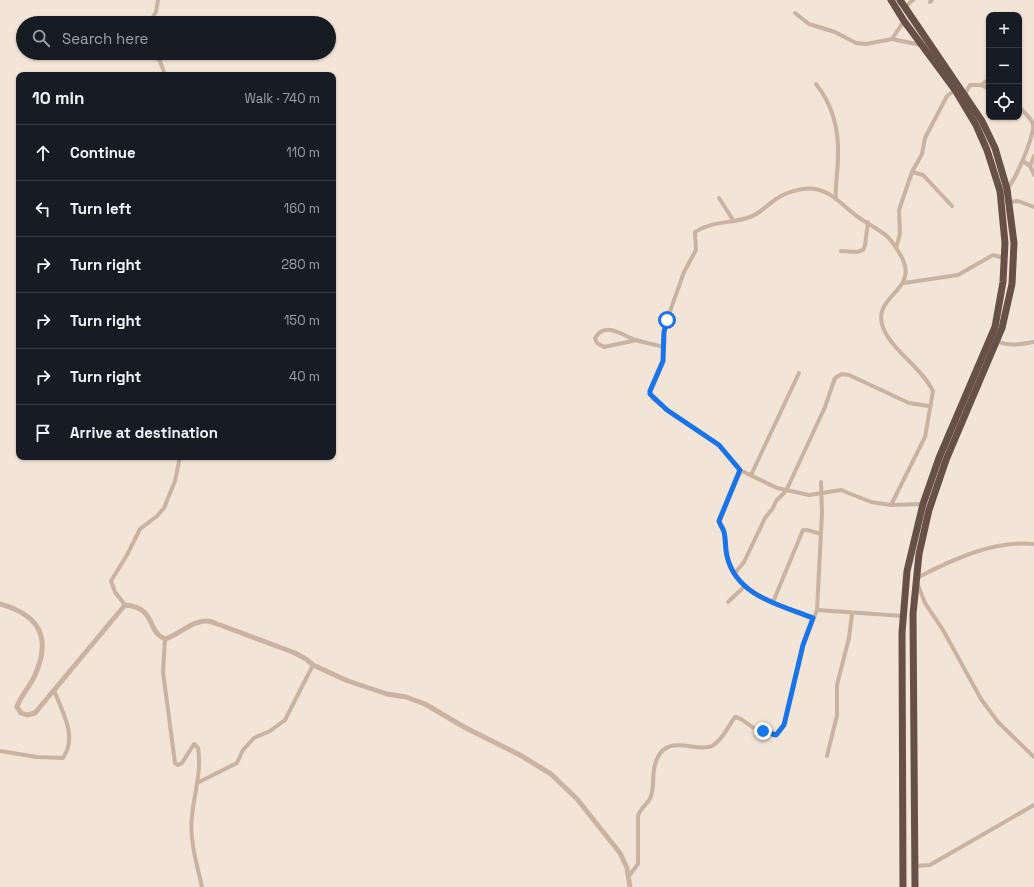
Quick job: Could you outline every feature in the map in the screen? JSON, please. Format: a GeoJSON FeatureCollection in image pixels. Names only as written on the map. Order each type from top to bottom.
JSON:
{"type":"FeatureCollection","features":[{"type":"Feature","properties":{"kind":"highway"},"geometry":{"type":"LineString","coordinates":[[892,0],[904,21],[955,90],[976,125],[994,170],[1002,206],[1005,258],[1001,302],[995,327],[939,458],[924,504],[907,571],[902,616],[903,887]]}},
{"type":"Feature","properties":{"kind":"highway"},"geometry":{"type":"LineString","coordinates":[[900,0],[965,94],[982,121],[995,148],[1007,189],[1014,243],[1012,284],[1008,305],[997,341],[946,460],[929,510],[915,579],[913,704],[915,887]]}},
{"type":"Feature","properties":{"kind":"street"},"geometry":{"type":"LineString","coordinates":[[153,16],[156,12],[158,0]]}},
{"type":"Feature","properties":{"kind":"street"},"geometry":{"type":"LineString","coordinates":[[905,7],[913,0]]}},
{"type":"Feature","properties":{"kind":"street"},"geometry":{"type":"LineString","coordinates":[[795,12],[809,24],[835,32],[856,43],[866,44],[892,39],[922,45]]}},
{"type":"Feature","properties":{"kind":"street"},"geometry":{"type":"LineString","coordinates":[[892,39],[904,21]]}},
{"type":"Feature","properties":{"kind":"street"},"geometry":{"type":"LineString","coordinates":[[159,60],[164,72]]}},
{"type":"Feature","properties":{"kind":"street"},"geometry":{"type":"LineString","coordinates":[[982,85],[986,82]]}},
{"type":"Feature","properties":{"kind":"street"},"geometry":{"type":"LineString","coordinates":[[816,84],[829,102],[836,122],[838,157],[836,198]]}},
{"type":"Feature","properties":{"kind":"street"},"geometry":{"type":"LineString","coordinates":[[965,94],[970,85],[982,85],[986,87]]}},
{"type":"Feature","properties":{"kind":"street"},"geometry":{"type":"LineString","coordinates":[[896,248],[900,234],[899,210],[912,172],[922,154],[925,138],[947,96],[955,90]]}},
{"type":"Feature","properties":{"kind":"street"},"geometry":{"type":"LineString","coordinates":[[1007,189],[1017,176],[1034,135],[1033,123],[1022,110]]}},
{"type":"Feature","properties":{"kind":"street"},"geometry":{"type":"LineString","coordinates":[[1030,166],[1034,156]]}},
{"type":"Feature","properties":{"kind":"street"},"geometry":{"type":"LineString","coordinates":[[1023,161],[1030,166],[1034,175]]}},
{"type":"Feature","properties":{"kind":"street"},"geometry":{"type":"LineString","coordinates":[[912,172],[923,176],[952,206]]}},
{"type":"Feature","properties":{"kind":"street"},"geometry":{"type":"LineString","coordinates":[[892,505],[925,437],[930,412],[929,406],[933,391],[928,381],[886,335],[881,322],[881,311],[890,297],[904,282],[906,277],[905,265],[896,248],[888,238],[868,222],[856,215],[836,198],[815,189],[789,192],[778,197],[755,215],[703,226],[695,232],[696,250],[684,272],[667,320],[664,332],[663,361],[650,391],[651,396],[672,414],[719,445],[740,470],[786,491],[809,495],[822,494],[832,490],[841,490],[871,502],[892,505],[924,504]]}},
{"type":"Feature","properties":{"kind":"street"},"geometry":{"type":"LineString","coordinates":[[719,198],[733,220]]}},
{"type":"Feature","properties":{"kind":"street"},"geometry":{"type":"LineString","coordinates":[[1009,202],[1018,201],[1034,207]]}},
{"type":"Feature","properties":{"kind":"street"},"geometry":{"type":"LineString","coordinates":[[841,251],[857,252],[863,250],[868,222]]}},
{"type":"Feature","properties":{"kind":"street"},"geometry":{"type":"LineString","coordinates":[[904,282],[958,275],[994,255],[1005,258]]}},
{"type":"Feature","properties":{"kind":"street"},"geometry":{"type":"LineString","coordinates":[[637,340],[604,347],[597,343],[595,338],[599,332],[606,329],[663,347]]}},
{"type":"Feature","properties":{"kind":"street"},"geometry":{"type":"LineString","coordinates":[[997,341],[1006,345],[1034,342]]}},
{"type":"Feature","properties":{"kind":"street"},"geometry":{"type":"LineString","coordinates":[[751,475],[799,373]]}},
{"type":"Feature","properties":{"kind":"street"},"geometry":{"type":"LineString","coordinates":[[735,573],[746,556],[765,518],[786,491],[825,407],[835,378],[838,375],[849,375],[909,403],[929,406]]}},
{"type":"Feature","properties":{"kind":"street"},"geometry":{"type":"LineString","coordinates":[[165,639],[157,634],[152,622],[143,610],[136,606],[125,605],[115,592],[111,581],[127,555],[140,529],[164,508],[175,481],[179,460]]}},
{"type":"Feature","properties":{"kind":"street"},"geometry":{"type":"LineString","coordinates":[[740,470],[719,521],[724,530],[727,557],[735,573],[745,586],[757,596],[813,618]]}},
{"type":"Feature","properties":{"kind":"street"},"geometry":{"type":"LineString","coordinates":[[629,876],[638,864],[638,816],[640,810],[652,795],[653,770],[660,753],[665,749],[676,746],[692,745],[706,748],[721,737],[735,717],[741,719],[752,727],[773,735],[778,734],[784,725],[803,645],[817,610],[821,534],[821,482]]}},
{"type":"Feature","properties":{"kind":"street"},"geometry":{"type":"LineString","coordinates":[[773,602],[803,530],[821,534]]}},
{"type":"Feature","properties":{"kind":"street"},"geometry":{"type":"LineString","coordinates":[[1034,544],[1011,544],[984,551],[957,559],[915,579],[925,603],[939,623],[981,700],[998,722],[1034,757]]}},
{"type":"Feature","properties":{"kind":"street"},"geometry":{"type":"LineString","coordinates":[[728,602],[745,586]]}},
{"type":"Feature","properties":{"kind":"street"},"geometry":{"type":"LineString","coordinates":[[0,604],[19,611],[35,622],[39,628],[43,640],[42,656],[36,674],[29,687],[20,698],[17,707],[20,713],[27,715],[35,713],[125,605]]}},
{"type":"Feature","properties":{"kind":"street"},"geometry":{"type":"LineString","coordinates":[[817,610],[852,614],[902,616]]}},
{"type":"Feature","properties":{"kind":"street"},"geometry":{"type":"LineString","coordinates":[[828,756],[837,715],[837,685],[849,638],[852,614]]}},
{"type":"Feature","properties":{"kind":"street"},"geometry":{"type":"LineString","coordinates":[[165,639],[192,625],[206,620],[295,653],[313,665],[352,682],[387,694],[406,697],[425,704],[464,727],[520,755],[551,774],[577,799],[620,853],[629,876],[630,887]]}},
{"type":"Feature","properties":{"kind":"street"},"geometry":{"type":"LineString","coordinates":[[165,639],[163,672],[168,698],[173,760],[178,765],[182,763],[190,748],[194,744],[197,745],[199,751],[198,783],[192,816],[191,835],[202,887]]}},
{"type":"Feature","properties":{"kind":"street"},"geometry":{"type":"LineString","coordinates":[[198,783],[237,764],[243,750],[254,738],[270,731],[285,720],[313,665]]}},
{"type":"Feature","properties":{"kind":"street"},"geometry":{"type":"LineString","coordinates":[[0,751],[37,757],[63,758],[69,742],[67,719],[54,690]]}},
{"type":"Feature","properties":{"kind":"street"},"geometry":{"type":"LineString","coordinates":[[915,866],[930,865],[1034,805]]}},
{"type":"Feature","properties":{"kind":"route"},"geometry":{"type":"LineString","coordinates":[[667,320],[664,332],[663,361],[650,394],[652,398],[683,422],[719,445],[740,470],[719,521],[724,530],[727,557],[730,565],[740,580],[757,596],[813,618],[803,645],[784,725],[776,735],[763,731]]}}]}
